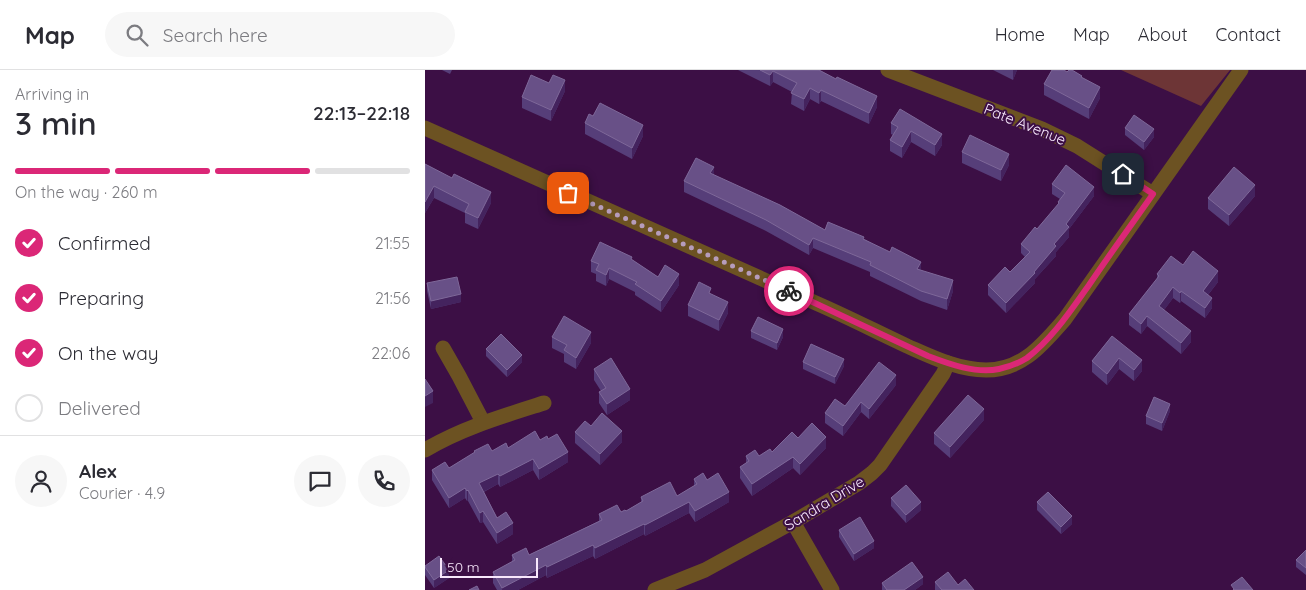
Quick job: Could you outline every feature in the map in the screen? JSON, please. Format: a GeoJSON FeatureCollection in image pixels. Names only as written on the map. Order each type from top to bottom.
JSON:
{"type":"FeatureCollection","features":[{"type":"Feature","properties":{"kind":"street","name":"Pate Avenue"},"geometry":{"type":"LineString","coordinates":[[888,70],[1042,129],[1077,146],[1153,194]]}},
{"type":"Feature","properties":{"kind":"street"},"geometry":{"type":"LineString","coordinates":[[425,128],[815,302],[928,356],[969,368],[997,370],[1026,358],[1065,318],[1241,70]]}},
{"type":"Feature","properties":{"kind":"street"},"geometry":{"type":"LineString","coordinates":[[443,348],[483,422]]}},
{"type":"Feature","properties":{"kind":"street","name":"Sandra Drive"},"geometry":{"type":"LineString","coordinates":[[655,590],[705,570],[859,483],[876,469],[891,450],[943,374],[948,363]]}},
{"type":"Feature","properties":{"kind":"street"},"geometry":{"type":"LineString","coordinates":[[425,450],[441,440],[483,422],[544,403]]}},
{"type":"Feature","properties":{"kind":"street"},"geometry":{"type":"LineString","coordinates":[[793,522],[832,590]]}},
{"type":"Feature","properties":{"kind":"shaded area"},"geometry":{"type":"Polygon","coordinates":[[[1121,70],[1230,70],[1201,106],[1121,70]]]}},
{"type":"Feature","properties":{"kind":"building"},"geometry":{"type":"Polygon","coordinates":[[[760,70],[819,70],[877,96],[869,113],[821,90],[819,93],[810,88],[804,99],[791,93],[797,83],[773,71],[770,75],[760,70]]]}},
{"type":"Feature","properties":{"kind":"building"},"geometry":{"type":"Polygon","coordinates":[[[1052,70],[1064,70],[1067,72],[1072,70],[1100,87],[1089,108],[1044,84],[1052,70]]]}},
{"type":"Feature","properties":{"kind":"building"},"geometry":{"type":"Polygon","coordinates":[[[531,75],[549,83],[553,75],[565,80],[551,110],[522,97],[531,75]]]}},
{"type":"Feature","properties":{"kind":"building"},"geometry":{"type":"Polygon","coordinates":[[[600,103],[643,125],[632,148],[585,123],[589,114],[593,116],[600,103]]]}},
{"type":"Feature","properties":{"kind":"building"},"geometry":{"type":"Polygon","coordinates":[[[900,109],[942,134],[935,145],[911,131],[902,147],[890,140],[898,127],[891,123],[900,109]]]}},
{"type":"Feature","properties":{"kind":"building"},"geometry":{"type":"Polygon","coordinates":[[[1134,115],[1154,129],[1144,142],[1125,128],[1134,115]]]}},
{"type":"Feature","properties":{"kind":"building"},"geometry":{"type":"Polygon","coordinates":[[[970,135],[1009,154],[1001,170],[962,152],[970,135]]]}},
{"type":"Feature","properties":{"kind":"building"},"geometry":{"type":"Polygon","coordinates":[[[696,158],[714,167],[710,173],[780,205],[825,230],[828,222],[864,237],[863,239],[890,252],[892,247],[921,262],[917,269],[953,280],[947,299],[921,291],[870,265],[871,262],[813,238],[809,245],[766,220],[684,181],[696,158]]]}},
{"type":"Feature","properties":{"kind":"building"},"geometry":{"type":"Polygon","coordinates":[[[425,164],[452,178],[454,174],[491,192],[478,218],[465,212],[469,204],[434,186],[425,202],[425,164]]]}},
{"type":"Feature","properties":{"kind":"building"},"geometry":{"type":"Polygon","coordinates":[[[1066,165],[1094,187],[1066,224],[1069,227],[1054,244],[1056,246],[1035,273],[1006,303],[988,285],[1005,267],[1010,272],[1030,252],[1021,244],[1035,227],[1037,229],[1065,193],[1052,184],[1066,165]]]}},
{"type":"Feature","properties":{"kind":"building"},"geometry":{"type":"Polygon","coordinates":[[[1234,167],[1255,185],[1229,215],[1208,198],[1234,167]]]}},
{"type":"Feature","properties":{"kind":"building"},"geometry":{"type":"Polygon","coordinates":[[[600,242],[632,257],[631,259],[658,277],[665,265],[679,274],[661,301],[635,284],[637,282],[609,268],[606,275],[596,270],[599,264],[591,261],[600,242]]]}},
{"type":"Feature","properties":{"kind":"building"},"geometry":{"type":"Polygon","coordinates":[[[1193,251],[1218,271],[1203,291],[1212,298],[1205,308],[1173,287],[1159,306],[1191,331],[1181,343],[1147,316],[1141,324],[1129,314],[1159,276],[1157,274],[1171,256],[1183,265],[1193,251]]]}},
{"type":"Feature","properties":{"kind":"building"},"geometry":{"type":"Polygon","coordinates":[[[457,277],[461,294],[431,301],[427,283],[457,277]]]}},
{"type":"Feature","properties":{"kind":"building"},"geometry":{"type":"Polygon","coordinates":[[[699,282],[711,288],[709,293],[728,302],[719,320],[688,305],[699,282]]]}},
{"type":"Feature","properties":{"kind":"building"},"geometry":{"type":"Polygon","coordinates":[[[564,316],[591,332],[576,358],[564,350],[567,345],[552,337],[564,316]]]}},
{"type":"Feature","properties":{"kind":"building"},"geometry":{"type":"Polygon","coordinates":[[[758,317],[783,329],[777,343],[751,331],[758,317]]]}},
{"type":"Feature","properties":{"kind":"building"},"geometry":{"type":"Polygon","coordinates":[[[501,334],[522,355],[507,370],[486,349],[501,334]]]}},
{"type":"Feature","properties":{"kind":"building"},"geometry":{"type":"Polygon","coordinates":[[[1112,336],[1142,360],[1134,370],[1119,358],[1107,374],[1092,361],[1112,336]]]}},
{"type":"Feature","properties":{"kind":"building"},"geometry":{"type":"Polygon","coordinates":[[[811,344],[844,359],[835,377],[803,362],[811,344]]]}},
{"type":"Feature","properties":{"kind":"building"},"geometry":{"type":"Polygon","coordinates":[[[611,358],[630,389],[607,404],[599,392],[606,388],[594,369],[611,358]]]}},
{"type":"Feature","properties":{"kind":"building"},"geometry":{"type":"Polygon","coordinates":[[[879,362],[896,375],[869,409],[861,402],[843,426],[825,413],[835,399],[845,406],[879,362]]]}},
{"type":"Feature","properties":{"kind":"building"},"geometry":{"type":"Polygon","coordinates":[[[425,379],[433,391],[425,396],[425,379]]]}},
{"type":"Feature","properties":{"kind":"building"},"geometry":{"type":"Polygon","coordinates":[[[968,395],[984,409],[950,447],[934,433],[968,395]]]}},
{"type":"Feature","properties":{"kind":"building"},"geometry":{"type":"Polygon","coordinates":[[[1154,397],[1170,404],[1162,423],[1146,416],[1154,397]]]}},
{"type":"Feature","properties":{"kind":"building"},"geometry":{"type":"Polygon","coordinates":[[[602,413],[622,431],[600,454],[575,432],[585,421],[591,426],[602,413]]]}},
{"type":"Feature","properties":{"kind":"building"},"geometry":{"type":"Polygon","coordinates":[[[812,423],[826,437],[800,464],[793,457],[752,484],[740,467],[749,461],[746,456],[755,450],[759,456],[770,449],[772,452],[792,432],[798,438],[812,423]]]}},
{"type":"Feature","properties":{"kind":"building"},"geometry":{"type":"Polygon","coordinates":[[[535,431],[540,440],[547,436],[548,439],[557,434],[568,452],[539,469],[533,459],[500,476],[498,474],[479,483],[497,518],[506,512],[513,523],[497,533],[483,511],[480,513],[468,490],[465,488],[449,498],[432,470],[445,462],[449,468],[488,444],[492,451],[506,443],[508,448],[535,431]]]}},
{"type":"Feature","properties":{"kind":"building"},"geometry":{"type":"Polygon","coordinates":[[[703,473],[707,480],[718,473],[729,492],[695,511],[689,502],[595,548],[593,545],[547,567],[546,565],[502,588],[493,572],[515,560],[512,555],[526,548],[529,555],[602,520],[599,514],[617,505],[621,512],[626,511],[643,501],[641,497],[670,482],[677,496],[697,484],[694,479],[703,473]]]}},
{"type":"Feature","properties":{"kind":"building"},"geometry":{"type":"Polygon","coordinates":[[[906,485],[921,502],[906,515],[891,498],[906,485]]]}},
{"type":"Feature","properties":{"kind":"building"},"geometry":{"type":"Polygon","coordinates":[[[1048,492],[1072,516],[1061,527],[1037,502],[1048,492]]]}},
{"type":"Feature","properties":{"kind":"building"},"geometry":{"type":"Polygon","coordinates":[[[860,517],[874,541],[854,554],[839,530],[860,517]]]}},
{"type":"Feature","properties":{"kind":"building"},"geometry":{"type":"Polygon","coordinates":[[[1306,550],[1306,568],[1296,560],[1306,550]]]}},
{"type":"Feature","properties":{"kind":"building"},"geometry":{"type":"Polygon","coordinates":[[[439,556],[449,570],[434,580],[425,566],[439,556]]]}},
{"type":"Feature","properties":{"kind":"building"},"geometry":{"type":"Polygon","coordinates":[[[912,562],[923,577],[904,590],[887,590],[882,583],[912,562]]]}},
{"type":"Feature","properties":{"kind":"building"},"geometry":{"type":"Polygon","coordinates":[[[948,572],[958,585],[965,579],[974,590],[942,590],[935,582],[948,572]]]}},
{"type":"Feature","properties":{"kind":"building"},"geometry":{"type":"Polygon","coordinates":[[[1242,577],[1253,590],[1233,590],[1231,585],[1242,577]]]}},
{"type":"Feature","properties":{"kind":"building"},"geometry":{"type":"Polygon","coordinates":[[[477,586],[479,590],[469,590],[477,586]]]}},
{"type":"Feature","properties":{"kind":"way so far"},"geometry":{"type":"LineString","coordinates":[[568,193],[789,291]]}},
{"type":"Feature","properties":{"kind":"route"},"geometry":{"type":"LineString","coordinates":[[789,291],[928,356],[948,363],[984,370],[997,370],[1015,364],[1038,348],[1065,318],[1153,194],[1123,174]]}}]}
